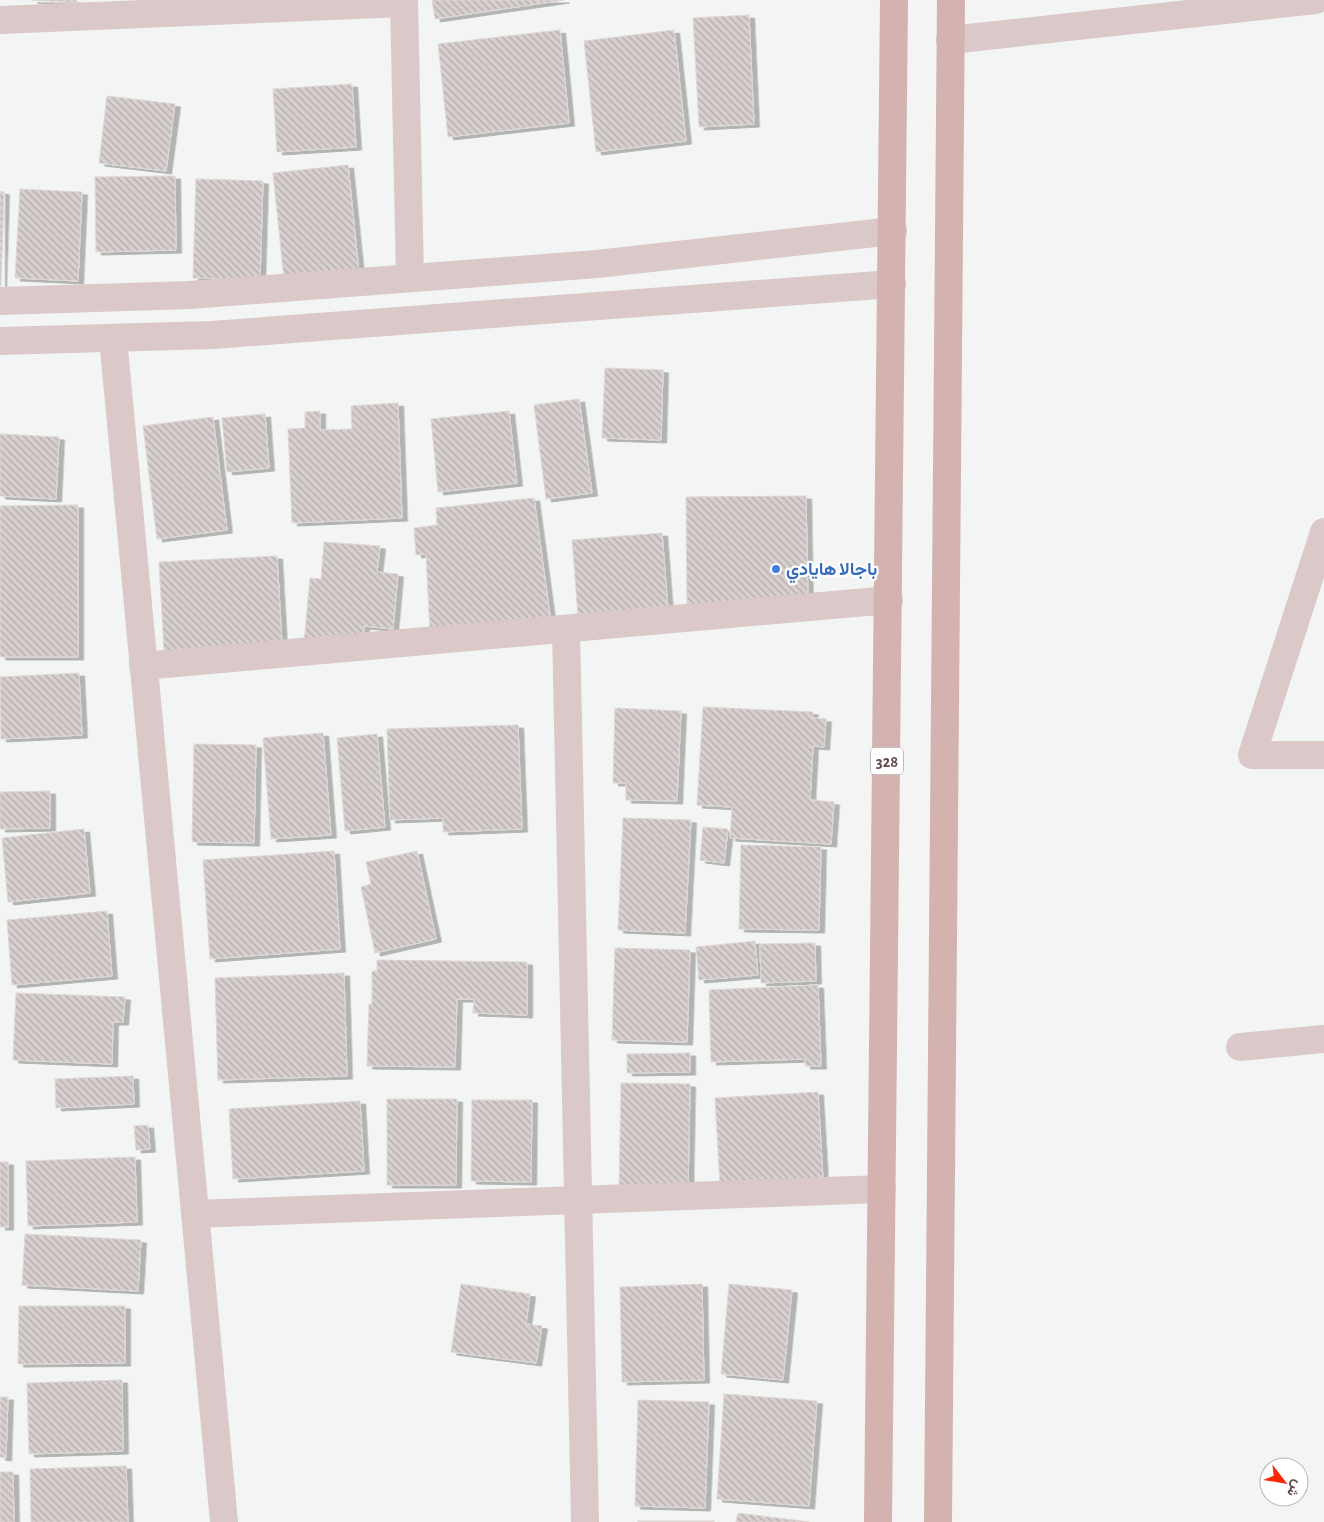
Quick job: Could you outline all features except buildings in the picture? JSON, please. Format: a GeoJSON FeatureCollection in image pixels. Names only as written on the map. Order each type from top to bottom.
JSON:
{"type":"FeatureCollection","features":[{"type":"Feature","properties":{"kind":"main road","name":"328"},"geometry":{"type":"LineString","coordinates":[[878,1522],[894,0]]}},
{"type":"Feature","properties":{"kind":"main road"},"geometry":{"type":"LineString","coordinates":[[938,1522],[951,0]]}},
{"type":"Feature","properties":{"kind":"street"},"geometry":{"type":"LineString","coordinates":[[950,40],[1316,0]]}},
{"type":"Feature","properties":{"kind":"street"},"geometry":{"type":"LineString","coordinates":[[0,20],[125,7],[404,1],[410,278]]}},
{"type":"Feature","properties":{"kind":"street"},"geometry":{"type":"LineString","coordinates":[[0,301],[190,295],[597,264],[892,231]]}},
{"type":"Feature","properties":{"kind":"street"},"geometry":{"type":"LineString","coordinates":[[0,341],[212,335],[892,284]]}},
{"type":"Feature","properties":{"kind":"street"},"geometry":{"type":"LineString","coordinates":[[113,338],[224,1522]]}},
{"type":"Feature","properties":{"kind":"street"},"geometry":{"type":"LineString","coordinates":[[1324,532],[1252,755],[1324,755]]}},
{"type":"Feature","properties":{"kind":"street"},"geometry":{"type":"LineString","coordinates":[[143,666],[889,600]]}},
{"type":"Feature","properties":{"kind":"street"},"geometry":{"type":"LineString","coordinates":[[566,629],[585,1522]]}},
{"type":"Feature","properties":{"kind":"street"},"geometry":{"type":"LineString","coordinates":[[1240,1047],[1324,1039]]}},
{"type":"Feature","properties":{"kind":"street"},"geometry":{"type":"LineString","coordinates":[[195,1214],[882,1189]]}},
{"type":"Feature","properties":{"kind":"place","name":"باجالا هايادي"},"geometry":{"type":"Point","coordinates":[776,569]}}]}
